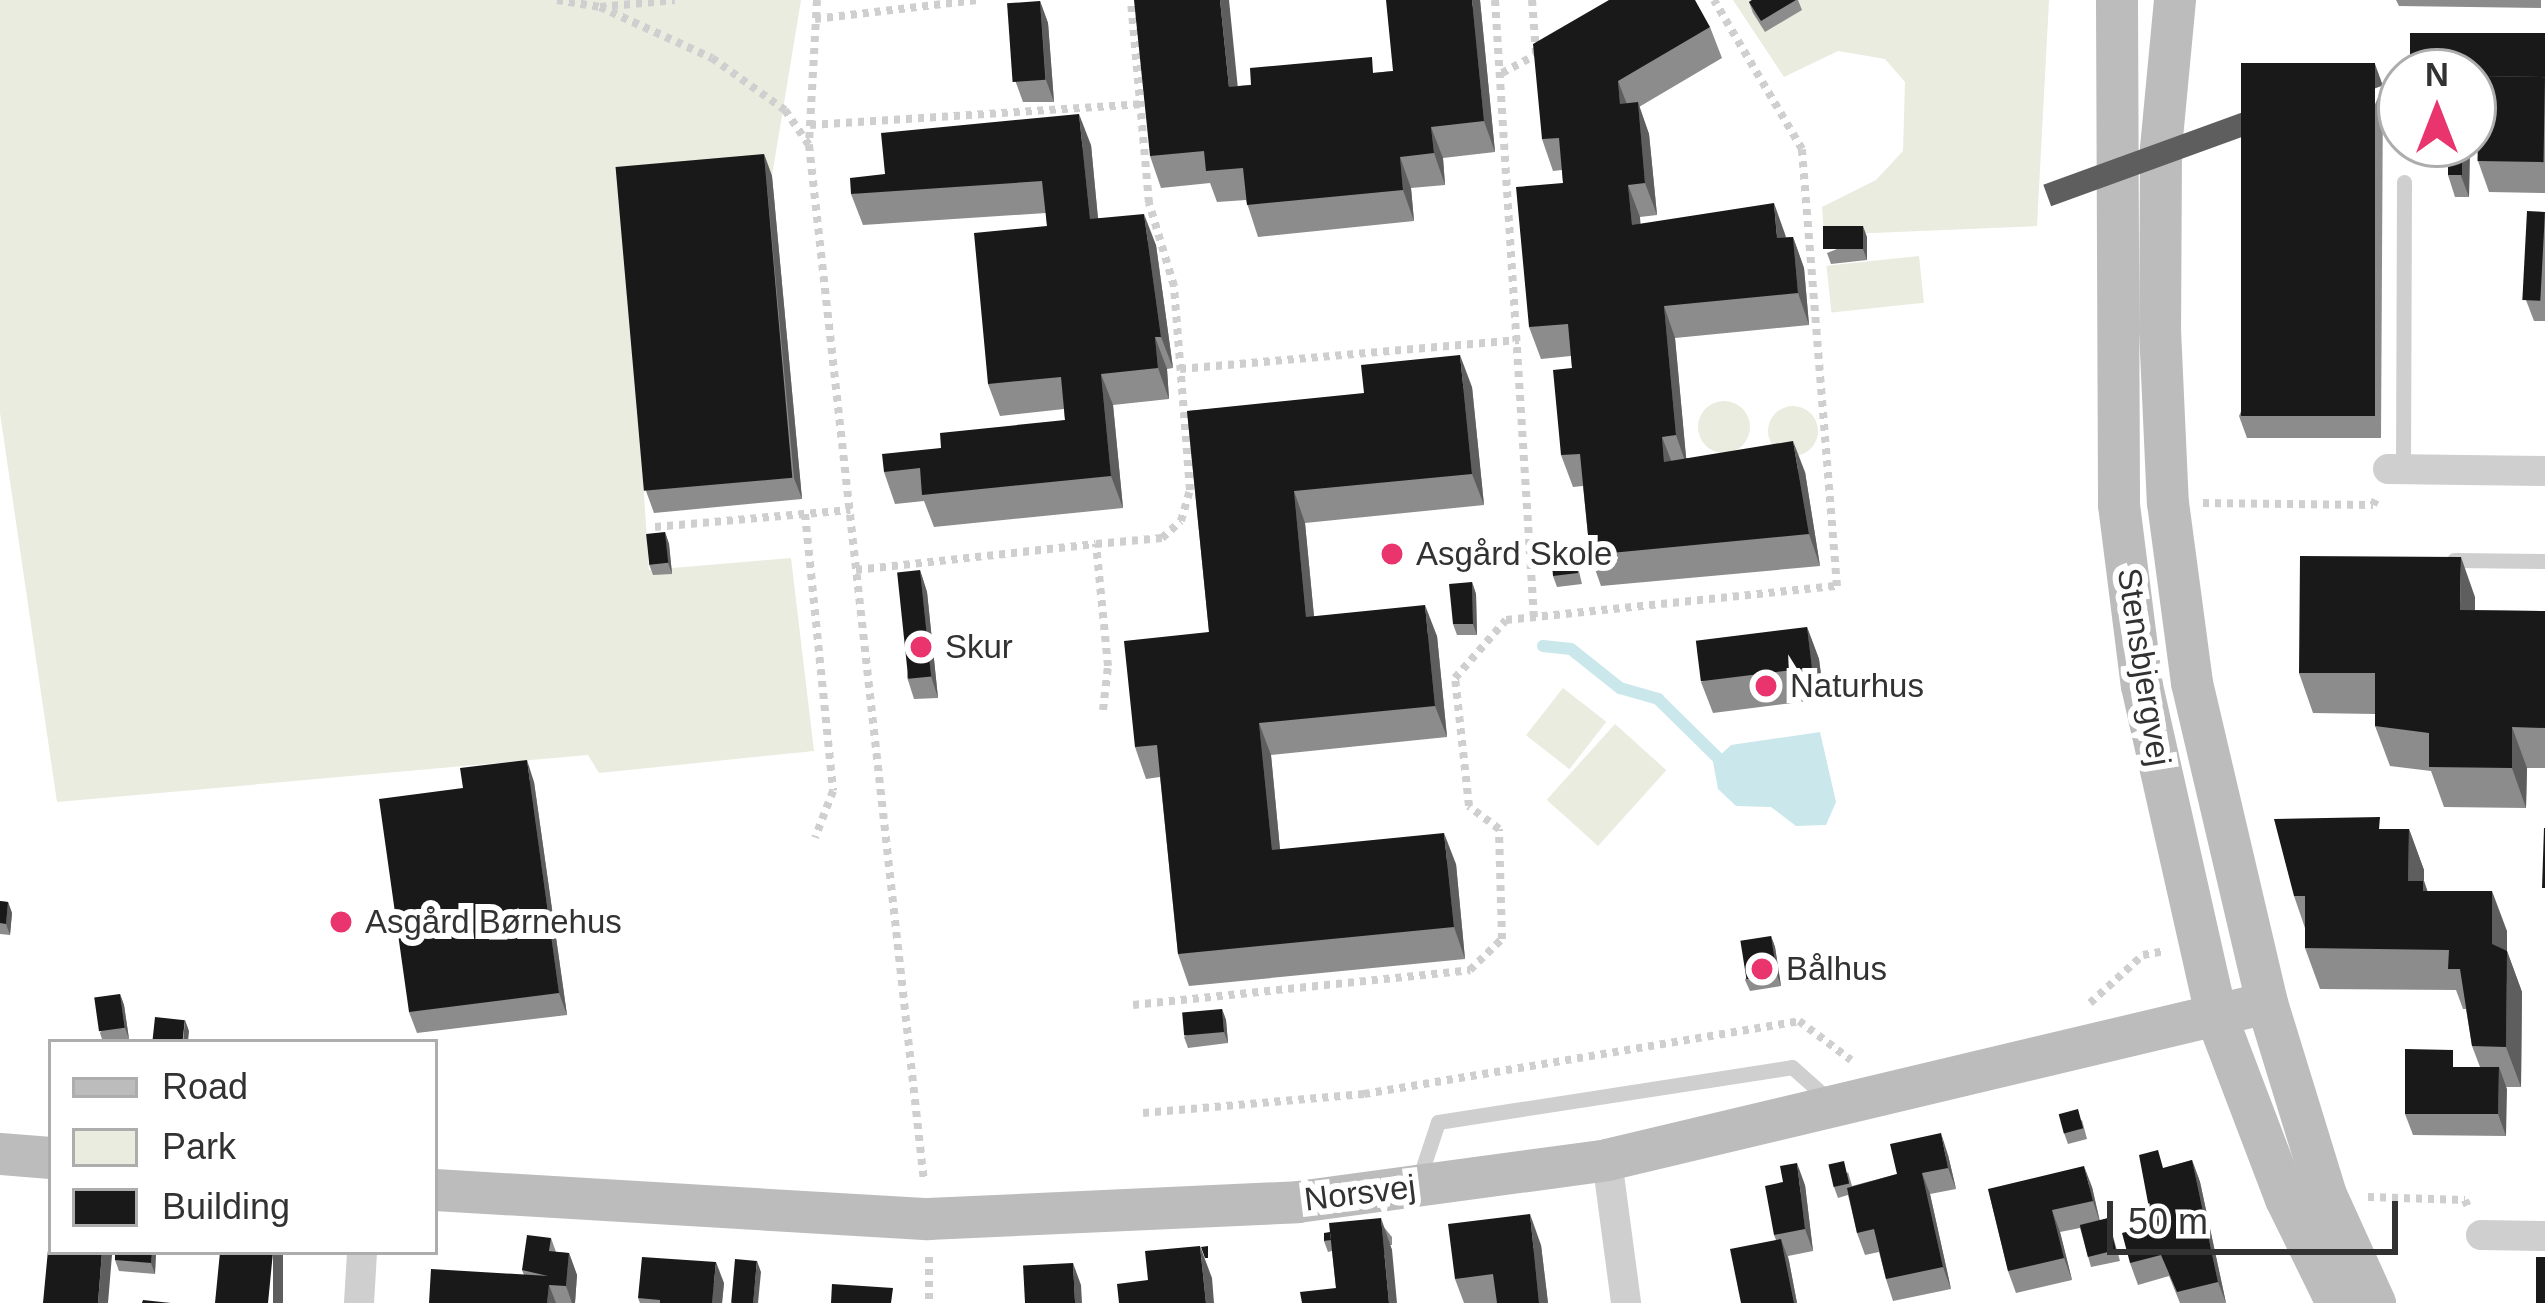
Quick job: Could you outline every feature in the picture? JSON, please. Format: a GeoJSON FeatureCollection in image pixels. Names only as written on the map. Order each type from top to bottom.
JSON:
{"type":"FeatureCollection","features":[{"type":"Feature","properties":{"kind":"street","name":"Stensbjergvej"},"geometry":{"type":"LineString","coordinates":[[2117,0],[2119,505],[2142,686],[2196,944],[2216,1015],[2287,1199],[2337,1303]]}},
{"type":"Feature","properties":{"kind":"street","name":"Stensbjergvej"},"geometry":{"type":"LineString","coordinates":[[2172,8],[2161,171],[2168,502],[2192,682],[2266,1003],[2326,1195],[2375,1303]]}},
{"type":"Feature","properties":{"kind":"street"},"geometry":{"type":"LineString","coordinates":[[2395,470],[2545,471]]}},
{"type":"Feature","properties":{"kind":"street","name":"Norsvej"},"geometry":{"type":"LineString","coordinates":[[438,1190],[928,1219],[1298,1202],[1607,1160],[1840,1111],[2266,1003]]}},
{"type":"Feature","properties":{"kind":"street"},"geometry":{"type":"LineString","coordinates":[[0,1154],[48,1158]]}},
{"type":"Feature","properties":{"kind":"street"},"geometry":{"type":"LineString","coordinates":[[1607,1160],[1626,1303]]}},
{"type":"Feature","properties":{"kind":"street"},"geometry":{"type":"LineString","coordinates":[[2481,1235],[2545,1236]]}},
{"type":"Feature","properties":{"kind":"street"},"geometry":{"type":"LineString","coordinates":[[358,1303],[362,1255]]}},
{"type":"Feature","properties":{"kind":"lane"},"geometry":{"type":"LineString","coordinates":[[2395,470],[2404,182]]}},
{"type":"Feature","properties":{"kind":"lane"},"geometry":{"type":"LineString","coordinates":[[2454,560],[2545,561]]}},
{"type":"Feature","properties":{"kind":"lane"},"geometry":{"type":"LineString","coordinates":[[1417,1186],[1438,1122],[1792,1066],[1840,1111]]}},
{"type":"Feature","properties":{"kind":"path"},"geometry":{"type":"LineString","coordinates":[[557,0],[600,7],[675,0]]}},
{"type":"Feature","properties":{"kind":"path"},"geometry":{"type":"LineString","coordinates":[[817,0],[809,145],[928,1219],[929,1303]]}},
{"type":"Feature","properties":{"kind":"path"},"geometry":{"type":"LineString","coordinates":[[815,19],[977,0]]}},
{"type":"Feature","properties":{"kind":"path"},"geometry":{"type":"LineString","coordinates":[[856,569],[1162,538],[1181,521],[1190,490],[1180,369],[1140,104],[1131,0]]}},
{"type":"Feature","properties":{"kind":"path"},"geometry":{"type":"LineString","coordinates":[[1495,0],[1534,618]]}},
{"type":"Feature","properties":{"kind":"path"},"geometry":{"type":"LineString","coordinates":[[1532,0],[1536,54]]}},
{"type":"Feature","properties":{"kind":"path"},"geometry":{"type":"LineString","coordinates":[[1132,1005],[1470,970],[1502,939],[1499,829],[1469,806],[1456,678],[1506,620],[1837,586],[1802,149],[1714,0]]}},
{"type":"Feature","properties":{"kind":"path"},"geometry":{"type":"LineString","coordinates":[[600,7],[712,58],[784,110],[809,145]]}},
{"type":"Feature","properties":{"kind":"path"},"geometry":{"type":"LineString","coordinates":[[1502,73],[1556,44]]}},
{"type":"Feature","properties":{"kind":"path"},"geometry":{"type":"LineString","coordinates":[[810,124],[1140,104]]}},
{"type":"Feature","properties":{"kind":"path"},"geometry":{"type":"LineString","coordinates":[[1180,369],[1520,340]]}},
{"type":"Feature","properties":{"kind":"path"},"geometry":{"type":"LineString","coordinates":[[2168,502],[2373,505],[2395,470]]}},
{"type":"Feature","properties":{"kind":"path"},"geometry":{"type":"LineString","coordinates":[[656,527],[850,510]]}},
{"type":"Feature","properties":{"kind":"path"},"geometry":{"type":"LineString","coordinates":[[805,514],[833,791],[814,838]]}},
{"type":"Feature","properties":{"kind":"path"},"geometry":{"type":"LineString","coordinates":[[1096,544],[1108,666],[1103,710]]}},
{"type":"Feature","properties":{"kind":"path"},"geometry":{"type":"LineString","coordinates":[[2082,1009],[2143,956],[2196,944]]}},
{"type":"Feature","properties":{"kind":"path"},"geometry":{"type":"LineString","coordinates":[[1143,1113],[1364,1094],[1799,1021],[1866,1072]]}},
{"type":"Feature","properties":{"kind":"path"},"geometry":{"type":"LineString","coordinates":[[2326,1195],[2465,1200],[2481,1235]]}},
{"type":"Feature","properties":{"kind":"green space"},"geometry":{"type":"Polygon","coordinates":[[[0,0],[801,0],[772,176],[624,191],[649,570],[791,558],[814,751],[599,773],[588,755],[57,802],[0,413],[0,0]]]}},
{"type":"Feature","properties":{"kind":"green space"},"geometry":{"type":"Polygon","coordinates":[[[1733,0],[2049,0],[2037,226],[1824,235],[1822,207],[1876,180],[1903,151],[1905,82],[1885,59],[1838,51],[1784,77],[1733,0]]]}},
{"type":"Feature","properties":{"kind":"green space"},"geometry":{"type":"Polygon","coordinates":[[[1919,256],[1924,303],[1831,312],[1827,266],[1919,256]]]}},
{"type":"Feature","properties":{"kind":"green space"},"geometry":{"type":"Polygon","coordinates":[[[1724,401],[1743,408],[1750,427],[1743,446],[1724,453],[1705,446],[1698,427],[1705,408],[1724,401]]]}},
{"type":"Feature","properties":{"kind":"green space"},"geometry":{"type":"Polygon","coordinates":[[[1793,406],[1810,414],[1818,431],[1810,448],[1793,456],[1776,448],[1768,431],[1776,414],[1793,406]]]}},
{"type":"Feature","properties":{"kind":"green space"},"geometry":{"type":"Polygon","coordinates":[[[1563,688],[1606,722],[1569,769],[1526,735],[1563,688]]]}},
{"type":"Feature","properties":{"kind":"green space"},"geometry":{"type":"Polygon","coordinates":[[[1615,724],[1666,770],[1598,846],[1547,800],[1615,724]]]}},
{"type":"Feature","properties":{"kind":"water"},"geometry":{"type":"Polygon","coordinates":[[[1820,732],[1836,802],[1826,825],[1796,826],[1771,807],[1736,806],[1718,789],[1713,762],[1731,745],[1820,732]]]}},
{"type":"Feature","properties":{"kind":"building"},"geometry":{"type":"Polygon","coordinates":[[[1134,0],[1220,0],[1229,87],[1251,85],[1250,68],[1372,57],[1373,73],[1393,71],[1386,0],[1472,0],[1484,121],[1431,127],[1434,153],[1400,157],[1403,190],[1247,205],[1243,168],[1206,171],[1204,151],[1150,156],[1134,0]]]}},
{"type":"Feature","properties":{"kind":"building"},"geometry":{"type":"Polygon","coordinates":[[[1609,0],[1695,0],[1710,27],[1618,81],[1620,104],[1638,102],[1645,183],[1628,185],[1632,225],[1774,203],[1777,238],[1793,237],[1798,293],[1664,306],[1676,435],[1662,437],[1664,462],[1793,441],[1809,534],[1590,555],[1580,454],[1561,455],[1553,370],[1572,368],[1568,324],[1529,327],[1516,187],[1563,183],[1559,138],[1542,139],[1533,44],[1609,0]]]}},
{"type":"Feature","properties":{"kind":"building"},"geometry":{"type":"Polygon","coordinates":[[[1752,0],[1796,0],[1761,21],[1752,0]]]}},
{"type":"Feature","properties":{"kind":"building"},"geometry":{"type":"Polygon","coordinates":[[[1040,1],[1046,80],[1013,82],[1007,3],[1040,1]]]}},
{"type":"Feature","properties":{"kind":"building"},"geometry":{"type":"Polygon","coordinates":[[[2410,33],[2545,33],[2545,77],[2497,76],[2497,48],[2410,48],[2410,33]]]}},
{"type":"Feature","properties":{"kind":"building"},"geometry":{"type":"Polygon","coordinates":[[[2241,63],[2375,63],[2375,416],[2241,416],[2241,63]]]}},
{"type":"Feature","properties":{"kind":"building"},"geometry":{"type":"Polygon","coordinates":[[[2497,76],[2545,77],[2544,162],[2497,161],[2497,76]]]}},
{"type":"Feature","properties":{"kind":"building"},"geometry":{"type":"Polygon","coordinates":[[[1079,114],[1090,219],[1144,214],[1161,337],[1155,337],[1158,368],[1101,374],[1111,476],[922,495],[920,468],[884,472],[882,454],[941,448],[940,433],[1065,420],[1061,377],[988,384],[974,233],[1047,226],[1042,181],[851,194],[850,178],[885,174],[881,133],[1079,114]]]}},
{"type":"Feature","properties":{"kind":"building"},"geometry":{"type":"Polygon","coordinates":[[[764,154],[792,478],[644,491],[616,167],[764,154]]]}},
{"type":"Feature","properties":{"kind":"building"},"geometry":{"type":"Polygon","coordinates":[[[2448,168],[2462,168],[2462,175],[2448,175],[2448,168]]]}},
{"type":"Feature","properties":{"kind":"building"},"geometry":{"type":"Polygon","coordinates":[[[2527,211],[2545,212],[2540,301],[2522,300],[2527,211]]]}},
{"type":"Feature","properties":{"kind":"building"},"geometry":{"type":"Polygon","coordinates":[[[1823,226],[1863,226],[1863,249],[1823,249],[1823,226]]]}},
{"type":"Feature","properties":{"kind":"building"},"geometry":{"type":"Polygon","coordinates":[[[1460,355],[1472,474],[1294,491],[1306,617],[1425,605],[1435,706],[1259,723],[1272,850],[1444,833],[1454,927],[1178,954],[1157,745],[1135,747],[1124,641],[1209,632],[1187,411],[1364,393],[1361,365],[1460,355]]]}},
{"type":"Feature","properties":{"kind":"building"},"geometry":{"type":"Polygon","coordinates":[[[665,532],[668,563],[649,565],[646,534],[665,532]]]}},
{"type":"Feature","properties":{"kind":"building"},"geometry":{"type":"Polygon","coordinates":[[[1550,542],[1572,542],[1578,573],[1553,576],[1550,542]]]}},
{"type":"Feature","properties":{"kind":"building"},"geometry":{"type":"Polygon","coordinates":[[[2300,556],[2461,557],[2460,610],[2545,611],[2545,728],[2512,727],[2512,768],[2429,767],[2429,733],[2375,726],[2375,673],[2299,673],[2300,556]]]}},
{"type":"Feature","properties":{"kind":"building","name":"Skur"},"geometry":{"type":"Polygon","coordinates":[[[920,570],[931,676],[908,679],[897,572],[920,570]]]}},
{"type":"Feature","properties":{"kind":"building"},"geometry":{"type":"Polygon","coordinates":[[[1472,582],[1473,624],[1453,624],[1449,584],[1472,582]]]}},
{"type":"Feature","properties":{"kind":"building"},"geometry":{"type":"Polygon","coordinates":[[[1807,627],[1812,668],[1701,681],[1696,641],[1807,627]]]}},
{"type":"Feature","properties":{"kind":"building"},"geometry":{"type":"Polygon","coordinates":[[[527,760],[559,993],[409,1012],[379,799],[463,788],[460,768],[527,760]]]}},
{"type":"Feature","properties":{"kind":"building"},"geometry":{"type":"Polygon","coordinates":[[[2380,817],[2379,829],[2409,829],[2408,881],[2423,881],[2423,891],[2492,891],[2492,944],[2507,951],[2506,1047],[2472,1046],[2460,969],[2448,969],[2449,950],[2305,948],[2305,896],[2294,896],[2274,819],[2380,817]]]}},
{"type":"Feature","properties":{"kind":"building"},"geometry":{"type":"Polygon","coordinates":[[[2544,828],[2545,888],[2542,888],[2544,828]]]}},
{"type":"Feature","properties":{"kind":"building"},"geometry":{"type":"Polygon","coordinates":[[[0,901],[8,902],[6,924],[0,923],[0,901]]]}},
{"type":"Feature","properties":{"kind":"building","name":"Bålhus"},"geometry":{"type":"Polygon","coordinates":[[[1771,936],[1777,975],[1746,979],[1740,941],[1771,936]]]}},
{"type":"Feature","properties":{"kind":"building"},"geometry":{"type":"Polygon","coordinates":[[[120,994],[125,1028],[99,1031],[94,998],[120,994]]]}},
{"type":"Feature","properties":{"kind":"building"},"geometry":{"type":"Polygon","coordinates":[[[1222,1009],[1224,1032],[1184,1035],[1182,1012],[1222,1009]]]}},
{"type":"Feature","properties":{"kind":"building"},"geometry":{"type":"Polygon","coordinates":[[[155,1017],[185,1020],[183,1039],[153,1039],[155,1017]]]}},
{"type":"Feature","properties":{"kind":"building"},"geometry":{"type":"Polygon","coordinates":[[[2405,1049],[2453,1050],[2453,1067],[2499,1067],[2498,1114],[2405,1114],[2405,1049]]]}},
{"type":"Feature","properties":{"kind":"building"},"geometry":{"type":"Polygon","coordinates":[[[2078,1109],[2083,1128],[2064,1133],[2059,1114],[2078,1109]]]}},
{"type":"Feature","properties":{"kind":"building"},"geometry":{"type":"Polygon","coordinates":[[[1941,1133],[1948,1168],[1922,1173],[1943,1267],[1886,1279],[1874,1229],[1857,1233],[1847,1188],[1897,1174],[1890,1144],[1941,1133]]]}},
{"type":"Feature","properties":{"kind":"building"},"geometry":{"type":"Polygon","coordinates":[[[2158,1150],[2163,1168],[2192,1160],[2218,1282],[2177,1292],[2161,1255],[2130,1263],[2122,1233],[2146,1227],[2142,1210],[2149,1208],[2139,1155],[2158,1150]]]}},
{"type":"Feature","properties":{"kind":"building"},"geometry":{"type":"Polygon","coordinates":[[[1844,1161],[1849,1183],[1834,1187],[1828,1165],[1844,1161]]]}},
{"type":"Feature","properties":{"kind":"building"},"geometry":{"type":"Polygon","coordinates":[[[1797,1163],[1805,1229],[1774,1235],[1765,1186],[1783,1182],[1780,1166],[1797,1163]]]}},
{"type":"Feature","properties":{"kind":"building"},"geometry":{"type":"Polygon","coordinates":[[[2084,1166],[2093,1201],[2052,1210],[2064,1258],[2008,1271],[1988,1189],[2084,1166]]]}},
{"type":"Feature","properties":{"kind":"building"},"geometry":{"type":"Polygon","coordinates":[[[1530,1214],[1539,1303],[1497,1303],[1493,1274],[1455,1279],[1448,1224],[1530,1214]]]}},
{"type":"Feature","properties":{"kind":"building"},"geometry":{"type":"Polygon","coordinates":[[[1381,1218],[1389,1303],[1302,1303],[1300,1292],[1336,1288],[1329,1223],[1381,1218]]]}},
{"type":"Feature","properties":{"kind":"building"},"geometry":{"type":"Polygon","coordinates":[[[2108,1218],[2116,1250],[2088,1257],[2080,1225],[2108,1218]]]}},
{"type":"Feature","properties":{"kind":"building"},"geometry":{"type":"Polygon","coordinates":[[[527,1235],[551,1238],[549,1251],[569,1253],[566,1286],[549,1285],[547,1303],[429,1303],[431,1269],[548,1276],[522,1270],[527,1235]]]}},
{"type":"Feature","properties":{"kind":"building"},"geometry":{"type":"Polygon","coordinates":[[[1781,1239],[1794,1303],[1741,1303],[1730,1249],[1781,1239]]]}},
{"type":"Feature","properties":{"kind":"building"},"geometry":{"type":"Polygon","coordinates":[[[1200,1246],[1206,1303],[1119,1303],[1117,1284],[1148,1280],[1145,1251],[1200,1246]]]}},
{"type":"Feature","properties":{"kind":"building"},"geometry":{"type":"Polygon","coordinates":[[[48,1250],[48,1255],[102,1255],[98,1303],[43,1303],[48,1250]]]}},
{"type":"Feature","properties":{"kind":"building"},"geometry":{"type":"Polygon","coordinates":[[[115,1255],[152,1255],[151,1263],[115,1260],[115,1255]]]}},
{"type":"Feature","properties":{"kind":"building"},"geometry":{"type":"Polygon","coordinates":[[[220,1255],[273,1255],[268,1303],[215,1303],[220,1255]]]}},
{"type":"Feature","properties":{"kind":"building"},"geometry":{"type":"Polygon","coordinates":[[[642,1257],[716,1262],[712,1303],[638,1298],[642,1257]]]}},
{"type":"Feature","properties":{"kind":"building"},"geometry":{"type":"Polygon","coordinates":[[[2536,1257],[2545,1257],[2545,1303],[2536,1303],[2536,1257]]]}},
{"type":"Feature","properties":{"kind":"building"},"geometry":{"type":"Polygon","coordinates":[[[735,1259],[757,1261],[753,1303],[731,1303],[735,1259]]]}},
{"type":"Feature","properties":{"kind":"building"},"geometry":{"type":"Polygon","coordinates":[[[1073,1263],[1075,1303],[1025,1303],[1023,1266],[1073,1263]]]}},
{"type":"Feature","properties":{"kind":"building"},"geometry":{"type":"Polygon","coordinates":[[[832,1284],[893,1288],[891,1303],[831,1303],[832,1284]]]}},
{"type":"Feature","properties":{"kind":"waterway"},"geometry":{"type":"LineString","coordinates":[[1543,646],[1571,649],[1620,688],[1658,699],[1717,757]]}},
{"type":"Feature","properties":{"kind":"place","name":"Asgård Skole"},"geometry":{"type":"Point","coordinates":[1392,554]}},
{"type":"Feature","properties":{"kind":"place","name":"Skur"},"geometry":{"type":"Point","coordinates":[921,647]}},
{"type":"Feature","properties":{"kind":"place","name":"Naturhus"},"geometry":{"type":"Point","coordinates":[1766,686]}},
{"type":"Feature","properties":{"kind":"place","name":"Asgård Børnehus"},"geometry":{"type":"Point","coordinates":[341,922]}},
{"type":"Feature","properties":{"kind":"place","name":"Bålhus"},"geometry":{"type":"Point","coordinates":[1762,969]}}]}
